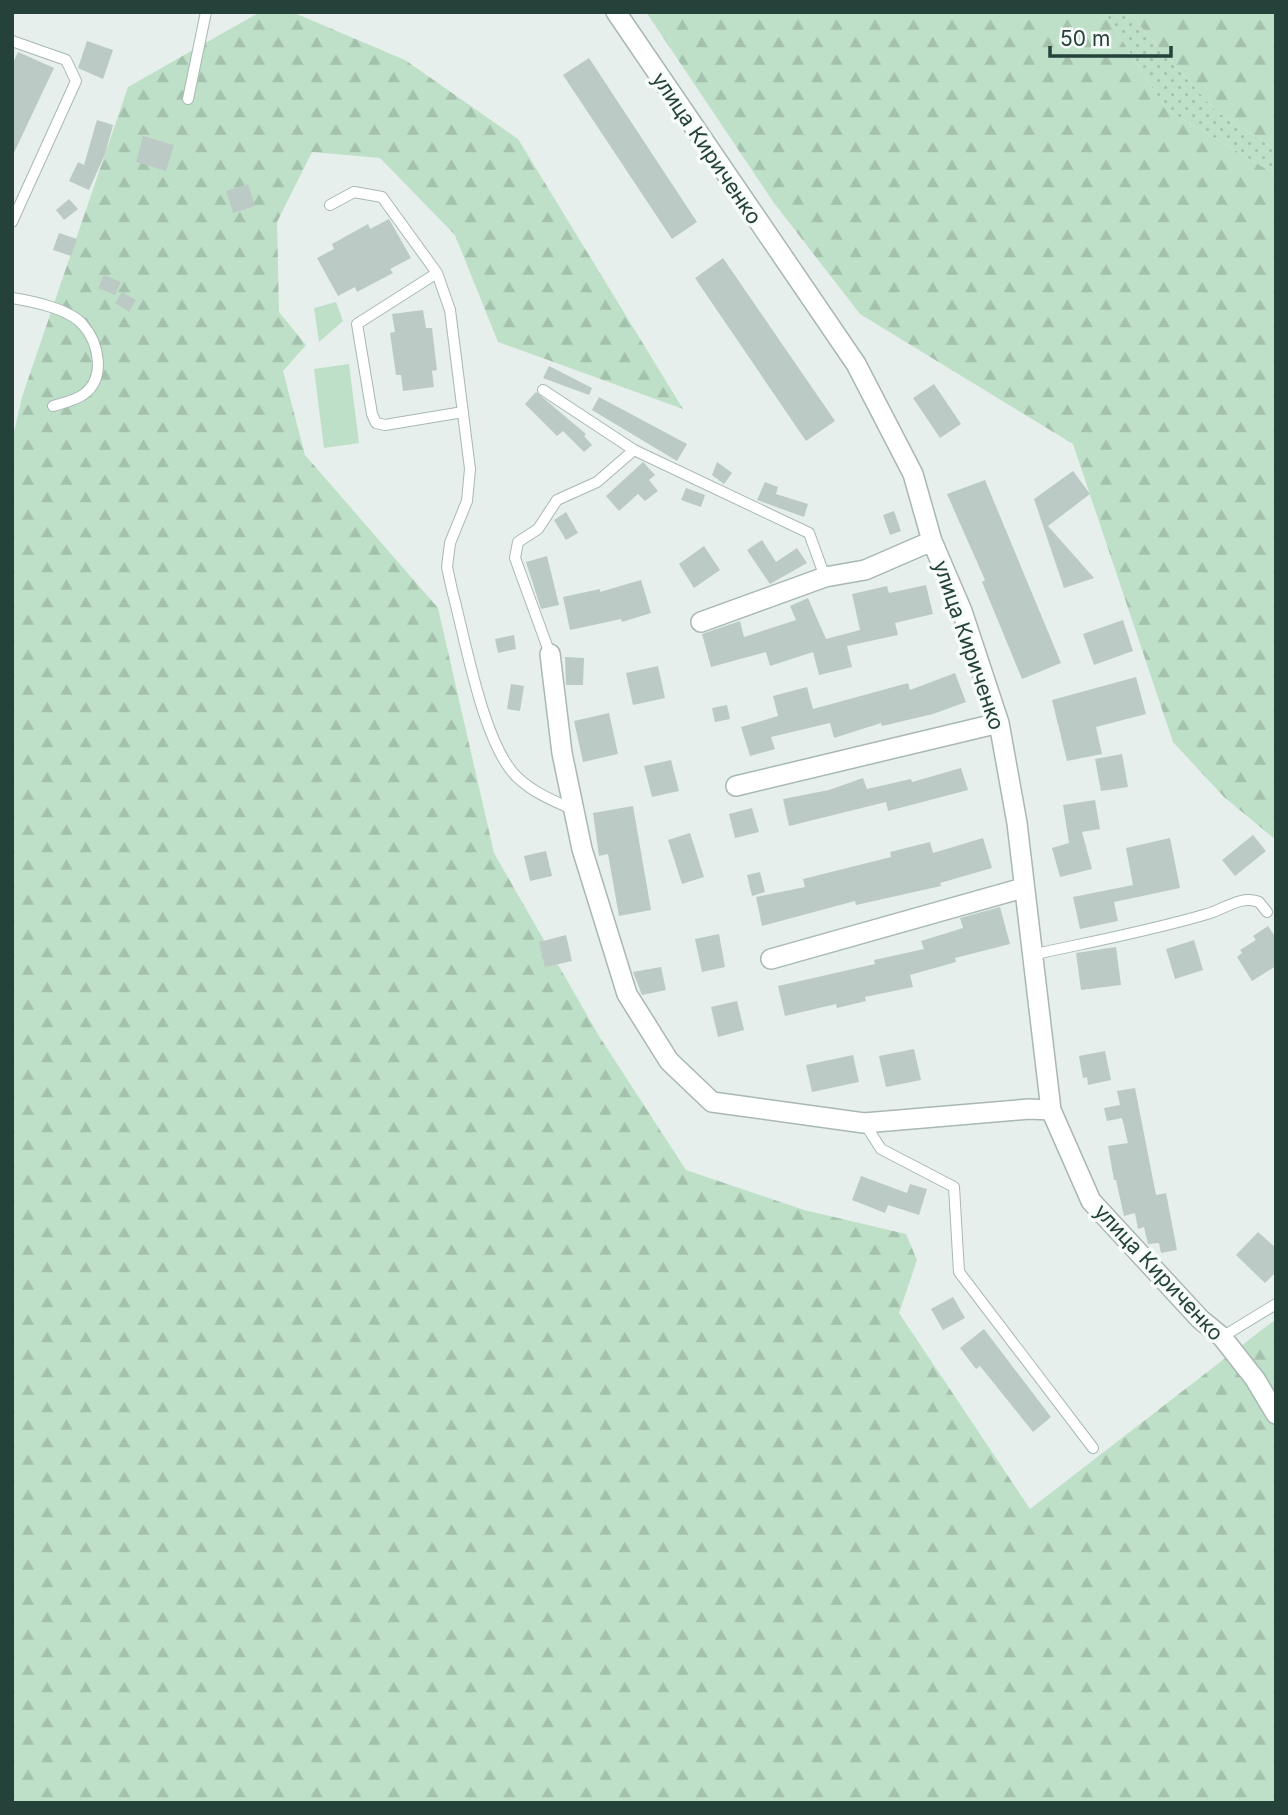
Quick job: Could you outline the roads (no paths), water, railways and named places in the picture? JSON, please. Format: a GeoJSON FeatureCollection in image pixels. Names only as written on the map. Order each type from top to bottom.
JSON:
{"type":"FeatureCollection","features":[{"type":"Feature","properties":{"kind":"street","name":"улица Кириченко"},"geometry":{"type":"LineString","coordinates":[[617,12],[856,364],[913,474],[932,541],[962,611],[999,723],[1017,823],[1051,1110],[1091,1201],[1200,1319],[1222,1338],[1255,1379],[1276,1414]]}},
{"type":"Feature","properties":{"kind":"street"},"geometry":{"type":"LineString","coordinates":[[701,622],[825,578],[865,570],[932,541]]}},
{"type":"Feature","properties":{"kind":"street"},"geometry":{"type":"LineString","coordinates":[[550,654],[562,752],[582,849],[627,994],[669,1061],[712,1102],[864,1123],[1029,1109],[1051,1110]]}},
{"type":"Feature","properties":{"kind":"street"},"geometry":{"type":"LineString","coordinates":[[736,786],[999,723]]}},
{"type":"Feature","properties":{"kind":"street"},"geometry":{"type":"LineString","coordinates":[[771,960],[1023,888]]}},
{"type":"Feature","properties":{"kind":"lane"},"geometry":{"type":"LineString","coordinates":[[188,99],[206,12]]}},
{"type":"Feature","properties":{"kind":"lane"},"geometry":{"type":"LineString","coordinates":[[12,41],[66,60],[76,81],[12,222]]}},
{"type":"Feature","properties":{"kind":"lane"},"geometry":{"type":"LineString","coordinates":[[330,205],[354,192],[382,197],[437,273],[450,310],[470,469],[467,501],[450,543],[447,567],[494,745],[516,776],[539,794],[574,810]]}},
{"type":"Feature","properties":{"kind":"lane"},"geometry":{"type":"LineString","coordinates":[[437,273],[358,324],[372,414],[376,423],[385,425],[463,412]]}},
{"type":"Feature","properties":{"kind":"lane"},"geometry":{"type":"LineString","coordinates":[[12,298],[42,303],[83,324],[98,354],[96,380],[84,395],[53,406]]}},
{"type":"Feature","properties":{"kind":"lane"},"geometry":{"type":"LineString","coordinates":[[543,390],[635,450],[809,533],[825,578]]}},
{"type":"Feature","properties":{"kind":"lane"},"geometry":{"type":"LineString","coordinates":[[550,654],[515,558],[518,542],[538,528],[557,500],[597,482],[635,450]]}},
{"type":"Feature","properties":{"kind":"lane"},"geometry":{"type":"LineString","coordinates":[[1031,955],[1173,924],[1212,913],[1239,900],[1259,902],[1267,912]]}},
{"type":"Feature","properties":{"kind":"lane"},"geometry":{"type":"LineString","coordinates":[[864,1123],[881,1149],[954,1187],[959,1272],[1093,1448]]}},
{"type":"Feature","properties":{"kind":"lane"},"geometry":{"type":"LineString","coordinates":[[1222,1338],[1276,1304]]}}]}
